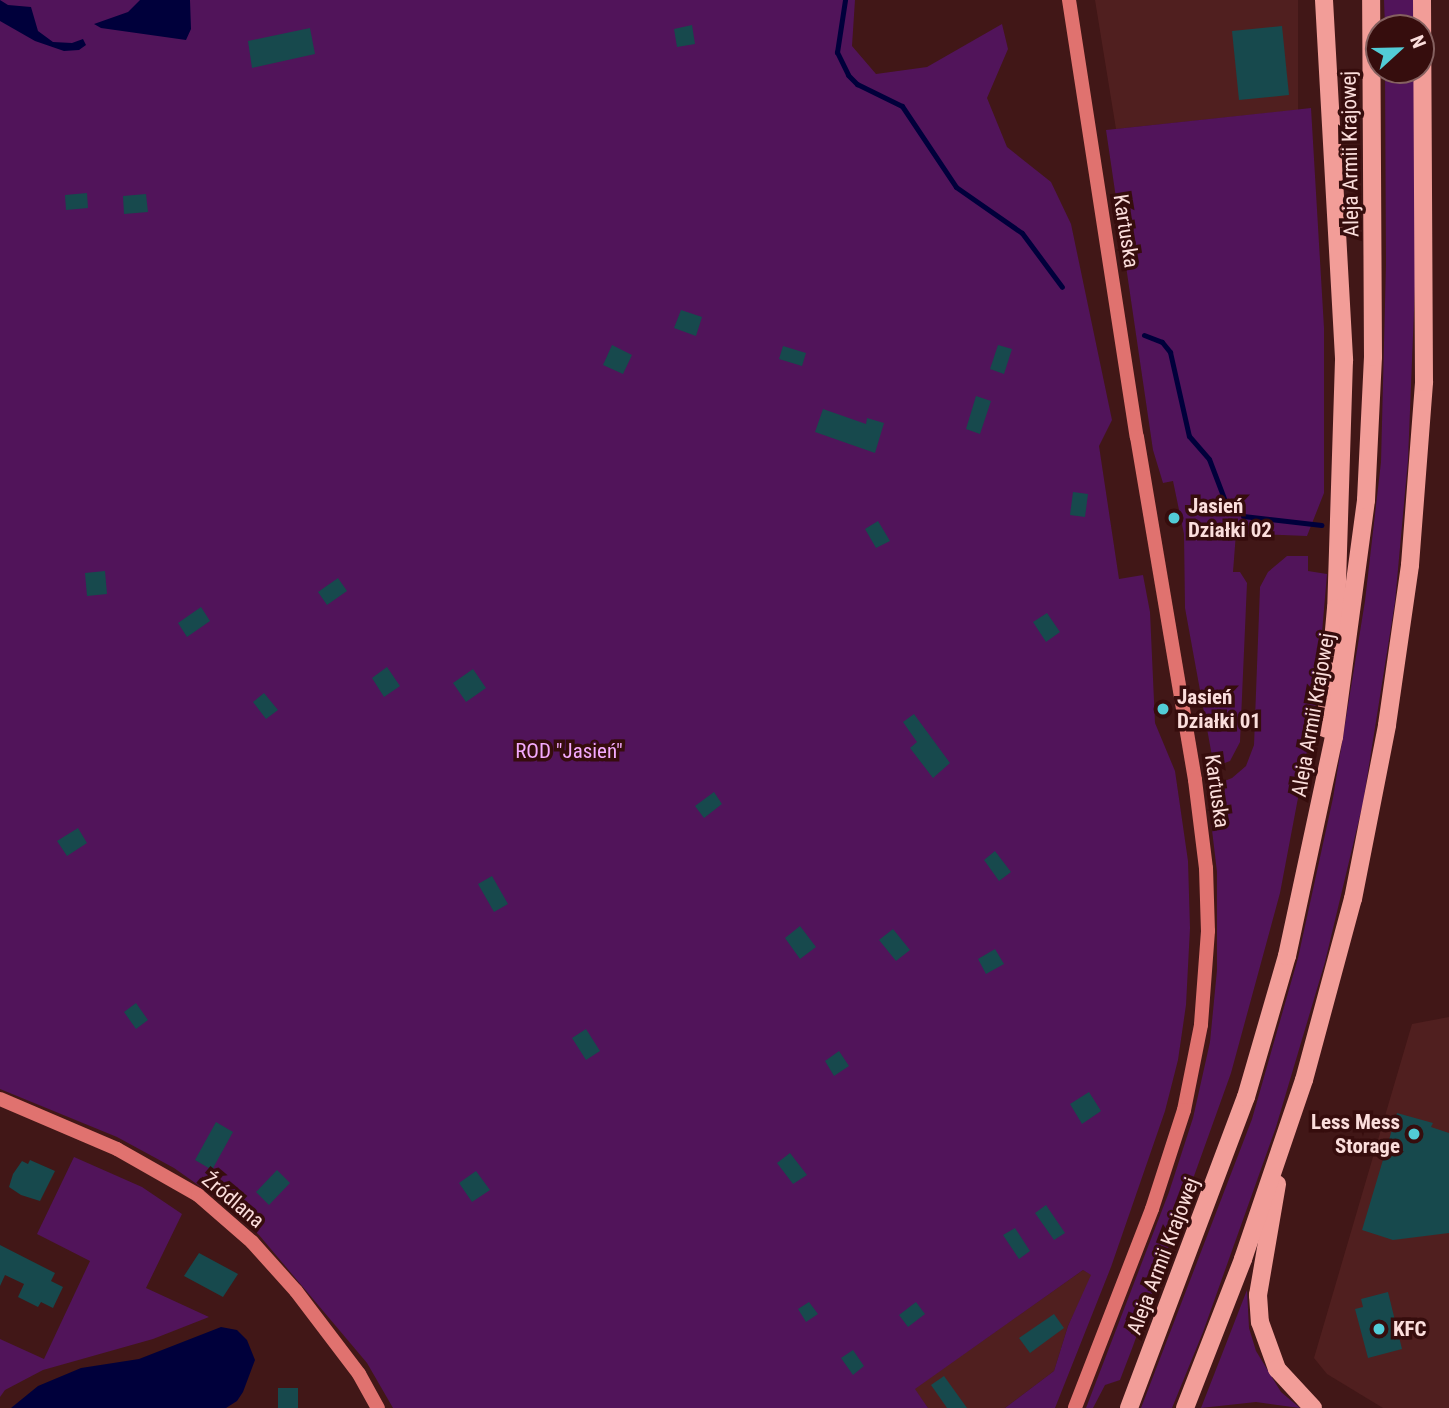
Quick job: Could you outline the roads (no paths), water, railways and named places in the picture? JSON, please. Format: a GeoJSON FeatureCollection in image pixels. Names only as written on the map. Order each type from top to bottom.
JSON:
{"type":"FeatureCollection","features":[{"type":"Feature","properties":{"kind":"main road"},"geometry":{"type":"LineString","coordinates":[[1314,841],[1336,595],[1344,360],[1324,0]]}},
{"type":"Feature","properties":{"kind":"main road","name":"Aleja Armii Krajowej"},"geometry":{"type":"LineString","coordinates":[[1129,1408],[1246,1097],[1287,956],[1314,841],[1350,632],[1366,500],[1373,357],[1371,0]]}},
{"type":"Feature","properties":{"kind":"main road"},"geometry":{"type":"LineString","coordinates":[[1185,1408],[1283,1146],[1333,979],[1364,849],[1396,668],[1409,565],[1424,382],[1422,0]]}},
{"type":"Feature","properties":{"kind":"main road"},"geometry":{"type":"LineString","coordinates":[[1283,1146],[1262,1263],[1258,1295],[1260,1322],[1277,1369],[1313,1408]]}},
{"type":"Feature","properties":{"kind":"street","name":"Kartuska"},"geometry":{"type":"LineString","coordinates":[[1069,0],[1137,438],[1195,780],[1206,868],[1208,931],[1201,1024],[1178,1133],[1152,1209],[1075,1408]]}},
{"type":"Feature","properties":{"kind":"street","name":"Źródlana"},"geometry":{"type":"LineString","coordinates":[[0,1099],[117,1149],[198,1195],[252,1242],[296,1291],[359,1374],[378,1408]]}},
{"type":"Feature","properties":{"kind":"waterway"},"geometry":{"type":"LineString","coordinates":[[845,0],[837,52],[848,75],[857,84],[902,106],[956,187],[1022,233],[1062,287]]}},
{"type":"Feature","properties":{"kind":"waterway"},"geometry":{"type":"LineString","coordinates":[[1144,335],[1162,342],[1170,352],[1189,436],[1209,459],[1225,501]]}},
{"type":"Feature","properties":{"kind":"waterway"},"geometry":{"type":"LineString","coordinates":[[1243,516],[1321,525]]}},
{"type":"Feature","properties":{"kind":"place","name":"Jasień Działki 02"},"geometry":{"type":"Point","coordinates":[1174,518]}},
{"type":"Feature","properties":{"kind":"place","name":"Jasień Działki 01"},"geometry":{"type":"Point","coordinates":[1163,709]}},
{"type":"Feature","properties":{"kind":"place","name":"Less Mess Storage"},"geometry":{"type":"Point","coordinates":[1414,1134]}},
{"type":"Feature","properties":{"kind":"place","name":"KFC"},"geometry":{"type":"Point","coordinates":[1379,1329]}},
{"type":"Feature","properties":{"kind":"park label","name":"ROD \"Jasień\""},"geometry":{"type":"Point","coordinates":[569,751]}}]}
